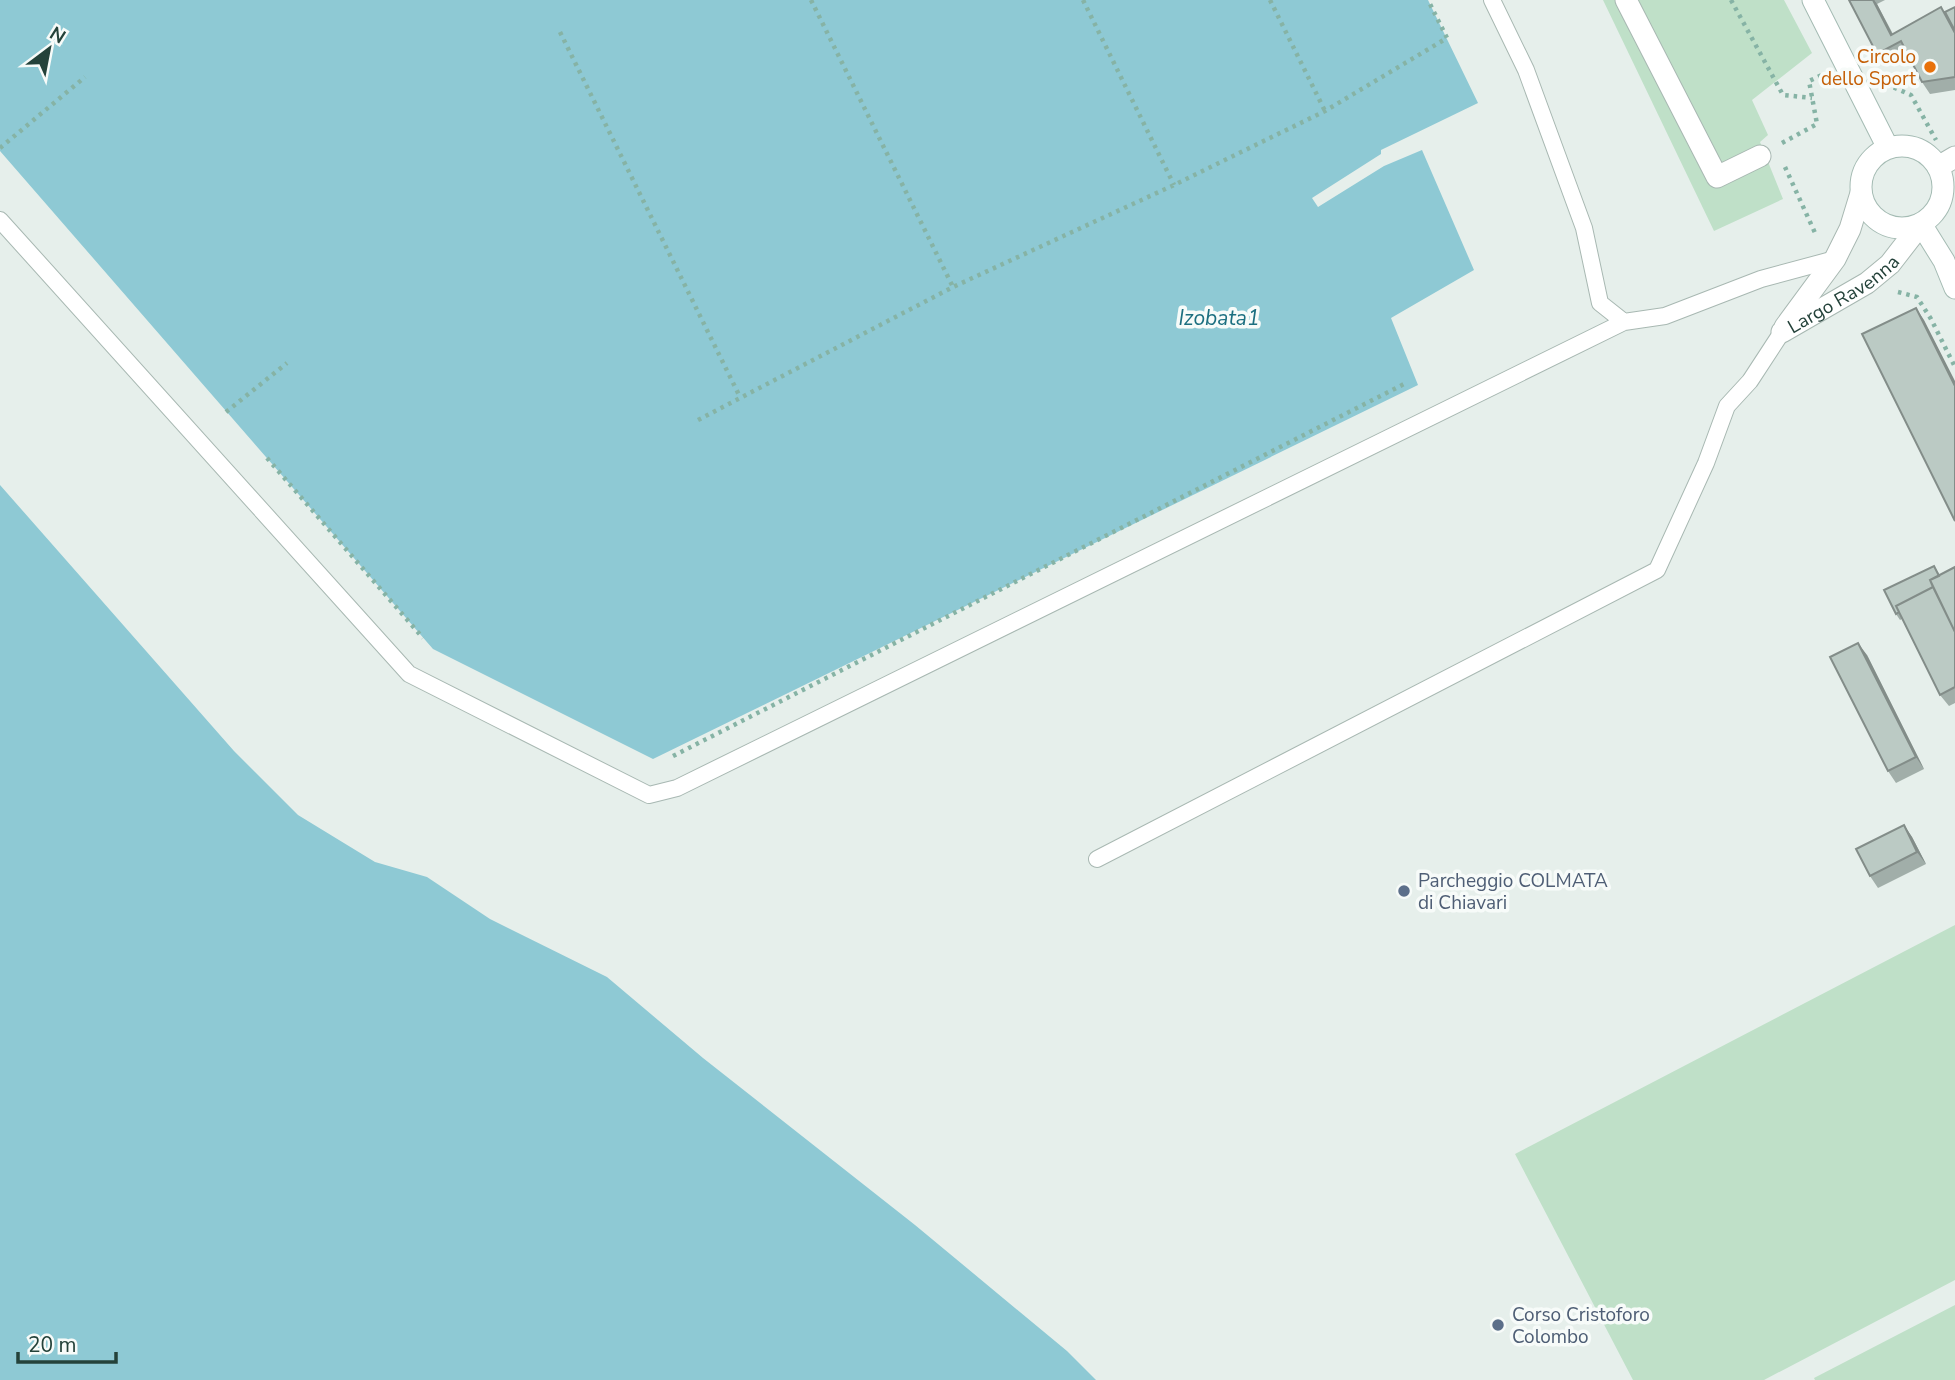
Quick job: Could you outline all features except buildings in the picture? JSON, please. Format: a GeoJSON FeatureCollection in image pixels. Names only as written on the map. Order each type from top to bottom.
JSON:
{"type":"FeatureCollection","features":[{"type":"Feature","properties":{"kind":"street"},"geometry":{"type":"LineString","coordinates":[[1626,0],[1717,177],[1768,151]]}},
{"type":"Feature","properties":{"kind":"street"},"geometry":{"type":"LineString","coordinates":[[1814,0],[1888,148]]}},
{"type":"Feature","properties":{"kind":"street"},"geometry":{"type":"LineString","coordinates":[[1911,146],[1931,158],[1946,162],[1939,205],[1932,216],[1921,224],[1896,228],[1883,224],[1865,205],[1861,193],[1861,179],[1875,155],[1888,148],[1911,146]]}},
{"type":"Feature","properties":{"kind":"street","name":"Largo Ravenna"},"geometry":{"type":"LineString","coordinates":[[1782,332],[1835,259],[1850,229],[1861,193]]}},
{"type":"Feature","properties":{"kind":"street"},"geometry":{"type":"LineString","coordinates":[[1921,224],[1944,261],[1955,288]]}},
{"type":"Feature","properties":{"kind":"street","name":"Largo Ravenna"},"geometry":{"type":"LineString","coordinates":[[1782,332],[1867,283],[1890,264],[1921,224]]}},
{"type":"Feature","properties":{"kind":"lane"},"geometry":{"type":"LineString","coordinates":[[1492,0],[1526,70],[1584,228],[1600,303],[1624,321]]}},
{"type":"Feature","properties":{"kind":"lane"},"geometry":{"type":"LineString","coordinates":[[0,220],[409,674],[649,795],[677,788],[1624,321],[1665,316],[1760,279],[1835,259]]}},
{"type":"Feature","properties":{"kind":"lane"},"geometry":{"type":"LineString","coordinates":[[1097,859],[1657,570],[1706,463],[1727,406],[1750,381],[1782,332]]}},
{"type":"Feature","properties":{"kind":"path"},"geometry":{"type":"LineString","coordinates":[[811,0],[953,287]]}},
{"type":"Feature","properties":{"kind":"path"},"geometry":{"type":"LineString","coordinates":[[1083,0],[1174,186]]}},
{"type":"Feature","properties":{"kind":"path"},"geometry":{"type":"LineString","coordinates":[[1270,0],[1325,111]]}},
{"type":"Feature","properties":{"kind":"path"},"geometry":{"type":"LineString","coordinates":[[698,420],[953,287],[1174,186],[1325,111],[1447,38],[1428,0]]}},
{"type":"Feature","properties":{"kind":"path"},"geometry":{"type":"LineString","coordinates":[[1731,0],[1783,95],[1812,98]]}},
{"type":"Feature","properties":{"kind":"path"},"geometry":{"type":"LineString","coordinates":[[559,32],[740,397]]}},
{"type":"Feature","properties":{"kind":"path"},"geometry":{"type":"LineString","coordinates":[[0,148],[85,77]]}},
{"type":"Feature","properties":{"kind":"path"},"geometry":{"type":"LineString","coordinates":[[1768,151],[1816,124],[1810,81]]}},
{"type":"Feature","properties":{"kind":"path"},"geometry":{"type":"LineString","coordinates":[[226,412],[287,363]]}},
{"type":"Feature","properties":{"kind":"path"},"geometry":{"type":"LineString","coordinates":[[673,756],[1406,383]]}},
{"type":"Feature","properties":{"kind":"path"},"geometry":{"type":"LineString","coordinates":[[267,458],[423,638]]}},
{"type":"Feature","properties":{"kind":"green space"},"geometry":{"type":"Polygon","coordinates":[[[1603,0],[1784,0],[1812,53],[1752,100],[1768,135],[1760,142],[1783,199],[1714,231],[1603,0]]]}},
{"type":"Feature","properties":{"kind":"green space"},"geometry":{"type":"Polygon","coordinates":[[[1955,925],[1955,1280],[1764,1380],[1633,1380],[1515,1154],[1955,925]]]}},
{"type":"Feature","properties":{"kind":"green space"},"geometry":{"type":"Polygon","coordinates":[[[1955,1305],[1955,1380],[1815,1380],[1814,1378],[1955,1305]]]}},
{"type":"Feature","properties":{"kind":"water","name":"Izobata1"},"geometry":{"type":"Polygon","coordinates":[[[0,0],[1428,0],[1478,103],[1381,150],[1381,154],[1312,198],[1318,207],[1384,166],[1422,150],[1474,270],[1391,318],[1418,385],[653,759],[433,649],[0,151],[0,0]]]}},
{"type":"Feature","properties":{"kind":"water"},"geometry":{"type":"Polygon","coordinates":[[[0,485],[234,751],[298,815],[375,862],[427,877],[490,919],[607,977],[703,1058],[915,1225],[1067,1351],[1096,1380],[0,1380],[0,485]]]}},
{"type":"Feature","properties":{"kind":"place","name":"Circolo dello Sport"},"geometry":{"type":"Point","coordinates":[1930,67]}},
{"type":"Feature","properties":{"kind":"place","name":"Parcheggio COLMATA di Chiavari"},"geometry":{"type":"Point","coordinates":[1404,891]}},
{"type":"Feature","properties":{"kind":"place","name":"Corso Cristoforo Colombo"},"geometry":{"type":"Point","coordinates":[1498,1325]}}]}
